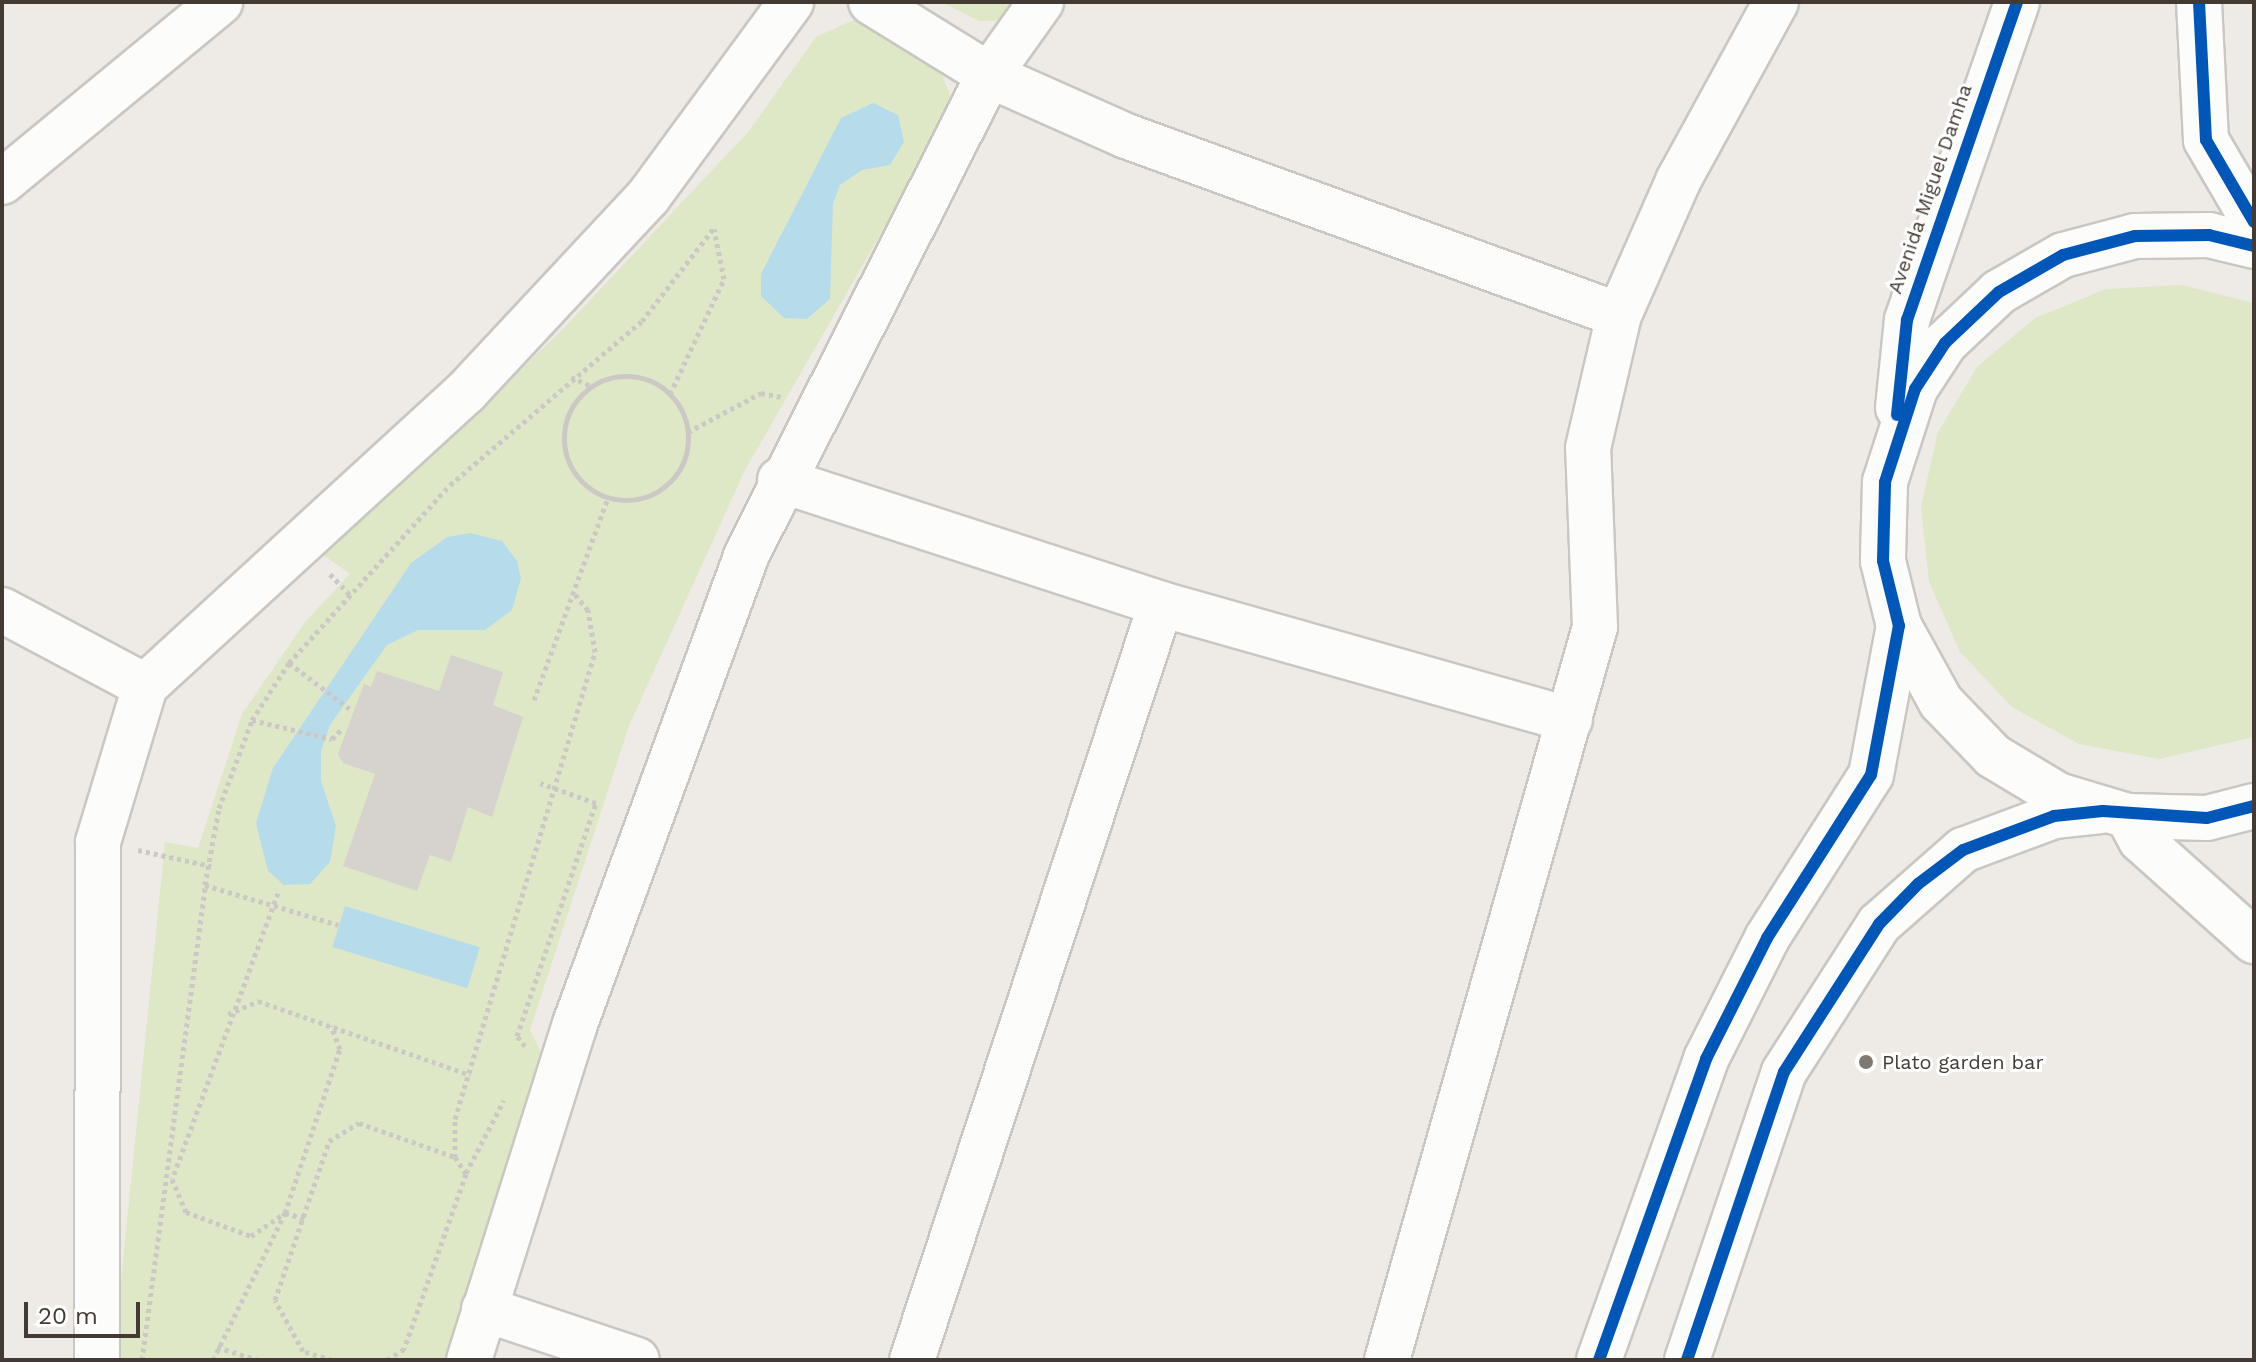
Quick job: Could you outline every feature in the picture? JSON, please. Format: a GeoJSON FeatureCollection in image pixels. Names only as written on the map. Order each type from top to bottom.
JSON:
{"type":"FeatureCollection","features":[{"type":"Feature","properties":{"kind":"street"},"geometry":{"type":"LineString","coordinates":[[2,182],[220,2]]}},
{"type":"Feature","properties":{"kind":"street"},"geometry":{"type":"LineString","coordinates":[[97,1360],[98,842],[145,686],[466,392],[648,197],[791,2]]}},
{"type":"Feature","properties":{"kind":"street"},"geometry":{"type":"LineString","coordinates":[[871,2],[989,75],[1126,136],[1619,315]]}},
{"type":"Feature","properties":{"kind":"street"},"geometry":{"type":"LineString","coordinates":[[469,1360],[575,1024],[780,480],[823,406],[989,75],[1041,2]]}},
{"type":"Feature","properties":{"kind":"street"},"geometry":{"type":"LineString","coordinates":[[1387,1360],[1595,627],[1588,448],[1619,315],[1678,181],[1776,2]]}},
{"type":"Feature","properties":{"kind":"street","name":"Avenida Miguel Damha"},"geometry":{"type":"LineString","coordinates":[[1899,626],[1883,561],[1907,320],[2017,2]]}},
{"type":"Feature","properties":{"kind":"street"},"geometry":{"type":"LineString","coordinates":[[2199,2],[2206,140],[2254,222]]}},
{"type":"Feature","properties":{"kind":"street"},"geometry":{"type":"LineString","coordinates":[[1894,440],[1945,343],[1999,292],[2063,255],[2135,236],[2209,235],[2254,246]]}},
{"type":"Feature","properties":{"kind":"street"},"geometry":{"type":"LineString","coordinates":[[780,480],[1161,604],[1570,720]]}},
{"type":"Feature","properties":{"kind":"street"},"geometry":{"type":"LineString","coordinates":[[912,1360],[1161,604]]}},
{"type":"Feature","properties":{"kind":"street"},"geometry":{"type":"LineString","coordinates":[[2,610],[145,686]]}},
{"type":"Feature","properties":{"kind":"street"},"geometry":{"type":"LineString","coordinates":[[1899,626],[1941,702],[1993,756],[2058,795],[2116,814],[2254,941]]}},
{"type":"Feature","properties":{"kind":"street"},"geometry":{"type":"LineString","coordinates":[[1599,1360],[1706,1059],[1767,938],[1871,775],[1899,626]]}},
{"type":"Feature","properties":{"kind":"street"},"geometry":{"type":"LineString","coordinates":[[1687,1360],[1784,1072],[1879,924],[1963,850],[2054,816],[2116,814],[2207,818],[2254,806]]}},
{"type":"Feature","properties":{"kind":"street"},"geometry":{"type":"LineString","coordinates":[[484,1309],[637,1360]]}},
{"type":"Feature","properties":{"kind":"path"},"geometry":{"type":"LineString","coordinates":[[142,1360],[205,885],[211,866],[219,808],[252,720],[289,663],[450,485],[570,377],[642,321],[714,228],[724,279],[670,394]]}},
{"type":"Feature","properties":{"kind":"path"},"geometry":{"type":"LineString","coordinates":[[570,377],[591,386],[632,376],[670,394],[688,432],[679,472],[666,487],[638,499],[608,498],[575,475],[564,447],[567,417],[591,386]]}},
{"type":"Feature","properties":{"kind":"path"},"geometry":{"type":"LineString","coordinates":[[688,432],[761,393],[823,406]]}},
{"type":"Feature","properties":{"kind":"path"},"geometry":{"type":"LineString","coordinates":[[534,700],[608,498]]}},
{"type":"Feature","properties":{"kind":"path"},"geometry":{"type":"LineString","coordinates":[[466,1174],[450,1142],[557,789],[595,652],[588,610],[573,592]]}},
{"type":"Feature","properties":{"kind":"path"},"geometry":{"type":"LineString","coordinates":[[289,663],[347,710]]}},
{"type":"Feature","properties":{"kind":"path"},"geometry":{"type":"LineString","coordinates":[[252,720],[292,725],[332,739],[342,729]]}},
{"type":"Feature","properties":{"kind":"path"},"geometry":{"type":"LineString","coordinates":[[540,783],[596,803]]}},
{"type":"Feature","properties":{"kind":"path"},"geometry":{"type":"LineString","coordinates":[[98,842],[211,866]]}},
{"type":"Feature","properties":{"kind":"path"},"geometry":{"type":"LineString","coordinates":[[205,885],[338,925]]}},
{"type":"Feature","properties":{"kind":"path"},"geometry":{"type":"LineString","coordinates":[[278,893],[228,1014],[172,1179],[186,1212],[251,1236],[285,1213],[304,1218]]}},
{"type":"Feature","properties":{"kind":"path"},"geometry":{"type":"LineString","coordinates":[[228,1014],[258,1001],[471,1075]]}},
{"type":"Feature","properties":{"kind":"path"},"geometry":{"type":"LineString","coordinates":[[213,1360],[285,1213],[340,1049],[331,1026]]}},
{"type":"Feature","properties":{"kind":"path"},"geometry":{"type":"LineString","coordinates":[[399,1360],[466,1174],[511,1086]]}},
{"type":"Feature","properties":{"kind":"path"},"geometry":{"type":"LineString","coordinates":[[332,1360],[303,1351],[275,1300],[329,1141],[359,1123],[455,1157]]}},
{"type":"Feature","properties":{"kind":"path"},"geometry":{"type":"LineString","coordinates":[[217,1347],[258,1360]]}},
{"type":"Feature","properties":{"kind":"path"},"geometry":{"type":"LineString","coordinates":[[387,1360],[404,1349]]}},
{"type":"Feature","properties":{"kind":"green space"},"geometry":{"type":"Polygon","coordinates":[[[941,2],[1019,2],[1006,20],[979,21],[941,2]]]}},
{"type":"Feature","properties":{"kind":"green space"},"geometry":{"type":"Polygon","coordinates":[[[871,12],[935,55],[950,96],[927,153],[744,472],[629,726],[530,1030],[545,1061],[451,1360],[113,1360],[165,842],[198,848],[242,714],[305,622],[350,574],[308,544],[430,456],[561,331],[748,132],[816,37],[871,12]]]}},
{"type":"Feature","properties":{"kind":"green space"},"geometry":{"type":"Polygon","coordinates":[[[2182,285],[2254,303],[2254,737],[2159,759],[2079,744],[2012,707],[1960,652],[1929,582],[1921,506],[1938,432],[1977,367],[2035,318],[2106,289],[2182,285]]]}},
{"type":"Feature","properties":{"kind":"water"},"geometry":{"type":"Polygon","coordinates":[[[873,103],[898,115],[904,142],[890,165],[862,170],[840,185],[833,204],[830,299],[807,319],[784,318],[761,296],[761,274],[841,118],[873,103]]]}},
{"type":"Feature","properties":{"kind":"water"},"geometry":{"type":"Polygon","coordinates":[[[470,533],[502,541],[517,561],[521,578],[512,610],[485,630],[418,630],[387,645],[330,725],[321,752],[321,781],[336,826],[330,862],[310,884],[284,885],[268,871],[256,823],[273,768],[411,563],[447,537],[470,533]]]}},
{"type":"Feature","properties":{"kind":"water"},"geometry":{"type":"Polygon","coordinates":[[[345,906],[480,947],[467,988],[332,947],[345,906]]]}},
{"type":"Feature","properties":{"kind":"building"},"geometry":{"type":"Polygon","coordinates":[[[451,655],[503,672],[493,705],[523,717],[492,817],[468,807],[451,862],[430,855],[417,891],[343,866],[375,774],[343,763],[338,754],[364,684],[371,687],[377,671],[439,691],[451,655]]]}},
{"type":"Feature","properties":{"kind":"cycle path"},"geometry":{"type":"LineString","coordinates":[[1897,415],[1907,320],[2017,2]]}},
{"type":"Feature","properties":{"kind":"cycle path"},"geometry":{"type":"LineString","coordinates":[[2199,2],[2206,140],[2254,222]]}},
{"type":"Feature","properties":{"kind":"cycle path"},"geometry":{"type":"LineString","coordinates":[[1599,1360],[1706,1059],[1767,938],[1871,775],[1899,626],[1883,561],[1885,482],[1915,389],[1945,343],[1999,292],[2063,255],[2135,236],[2209,235],[2254,246]]}},
{"type":"Feature","properties":{"kind":"cycle path"},"geometry":{"type":"LineString","coordinates":[[1687,1360],[1784,1072],[1879,924],[1918,884],[1963,850],[2054,816],[2103,811],[2207,818],[2254,806]]}},
{"type":"Feature","properties":{"kind":"place","name":"Plato garden bar"},"geometry":{"type":"Point","coordinates":[1866,1062]}}]}
